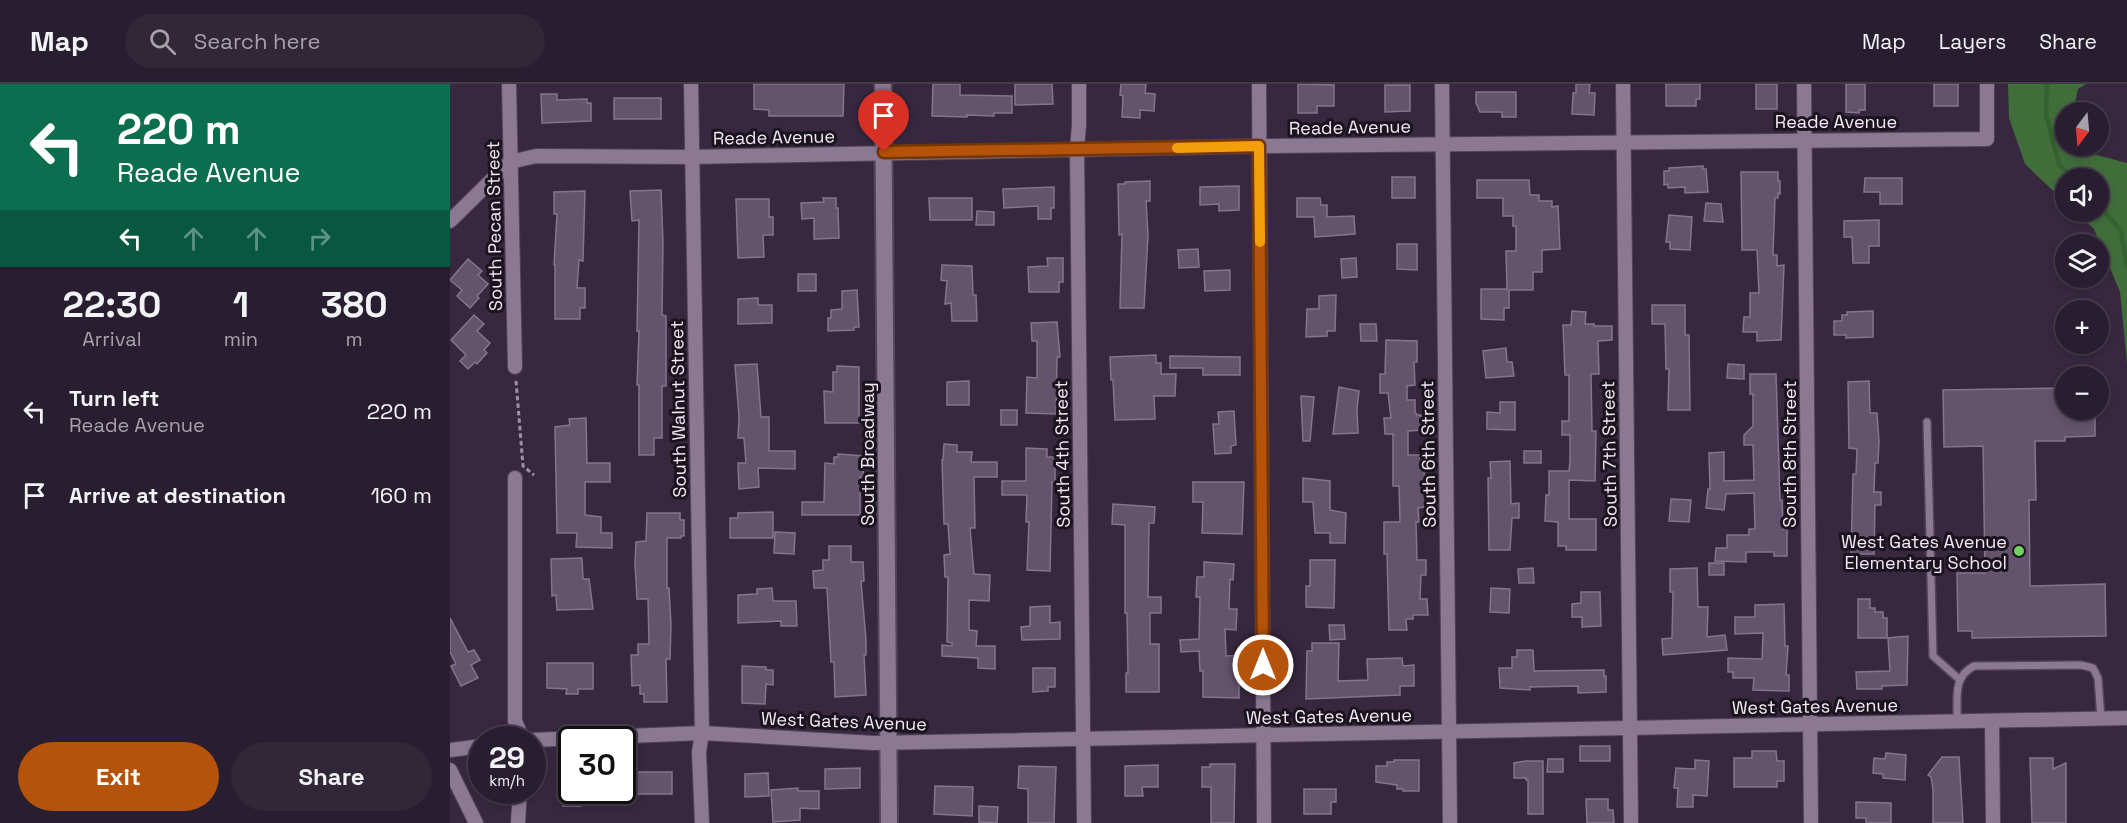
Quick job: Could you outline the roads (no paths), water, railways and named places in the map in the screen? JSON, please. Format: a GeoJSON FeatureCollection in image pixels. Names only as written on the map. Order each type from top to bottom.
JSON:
{"type":"FeatureCollection","features":[{"type":"Feature","properties":{"kind":"street","name":"South Pecan Street"},"geometry":{"type":"LineString","coordinates":[[509,84],[515,367]]}},
{"type":"Feature","properties":{"kind":"street","name":"South Walnut Street"},"geometry":{"type":"LineString","coordinates":[[691,84],[702,733],[699,752],[702,823]]}},
{"type":"Feature","properties":{"kind":"street","name":"South Broadway"},"geometry":{"type":"LineString","coordinates":[[883,84],[890,823]]}},
{"type":"Feature","properties":{"kind":"street","name":"South 4th Street"},"geometry":{"type":"LineString","coordinates":[[1079,84],[1077,149],[1084,823]]}},
{"type":"Feature","properties":{"kind":"street"},"geometry":{"type":"LineString","coordinates":[[1259,84],[1264,823]]}},
{"type":"Feature","properties":{"kind":"street","name":"South 6th Street"},"geometry":{"type":"LineString","coordinates":[[1442,84],[1450,823]]}},
{"type":"Feature","properties":{"kind":"street","name":"South 7th Street"},"geometry":{"type":"LineString","coordinates":[[1623,84],[1631,823]]}},
{"type":"Feature","properties":{"kind":"street","name":"South 8th Street"},"geometry":{"type":"LineString","coordinates":[[1804,84],[1811,823]]}},
{"type":"Feature","properties":{"kind":"street","name":"Reade Avenue"},"geometry":{"type":"LineString","coordinates":[[510,162],[536,156],[691,157],[1259,146],[1987,139],[1987,84]]}},
{"type":"Feature","properties":{"kind":"street"},"geometry":{"type":"LineString","coordinates":[[450,221],[510,162]]}},
{"type":"Feature","properties":{"kind":"street"},"geometry":{"type":"LineString","coordinates":[[515,478],[514,721],[516,726]]}},
{"type":"Feature","properties":{"kind":"street","name":"West Gates Avenue"},"geometry":{"type":"LineString","coordinates":[[546,739],[702,733],[888,743],[2127,718]]}},
{"type":"Feature","properties":{"kind":"street"},"geometry":{"type":"LineString","coordinates":[[1992,721],[1993,823]]}},
{"type":"Feature","properties":{"kind":"street"},"geometry":{"type":"LineString","coordinates":[[450,750],[468,748]]}},
{"type":"Feature","properties":{"kind":"street"},"geometry":{"type":"LineString","coordinates":[[450,770],[476,823]]}},
{"type":"Feature","properties":{"kind":"street"},"geometry":{"type":"LineString","coordinates":[[518,823],[519,804]]}},
{"type":"Feature","properties":{"kind":"lane"},"geometry":{"type":"LineString","coordinates":[[1927,422],[1933,656],[1959,679]]}},
{"type":"Feature","properties":{"kind":"lane"},"geometry":{"type":"LineString","coordinates":[[1957,722],[1959,679],[1964,671],[1974,666],[2081,665],[2093,668],[2098,678],[2101,719]]}},
{"type":"Feature","properties":{"kind":"waterway"},"geometry":{"type":"LineString","coordinates":[[2047,84],[2046,114],[2059,165],[2062,168]]}},
{"type":"Feature","properties":{"kind":"waterway"},"geometry":{"type":"LineString","coordinates":[[2109,217],[2121,231],[2127,267]]}},
{"type":"Feature","properties":{"kind":"place","name":"West Gates Avenue Elementary School"},"geometry":{"type":"Point","coordinates":[2019,551]}}]}
